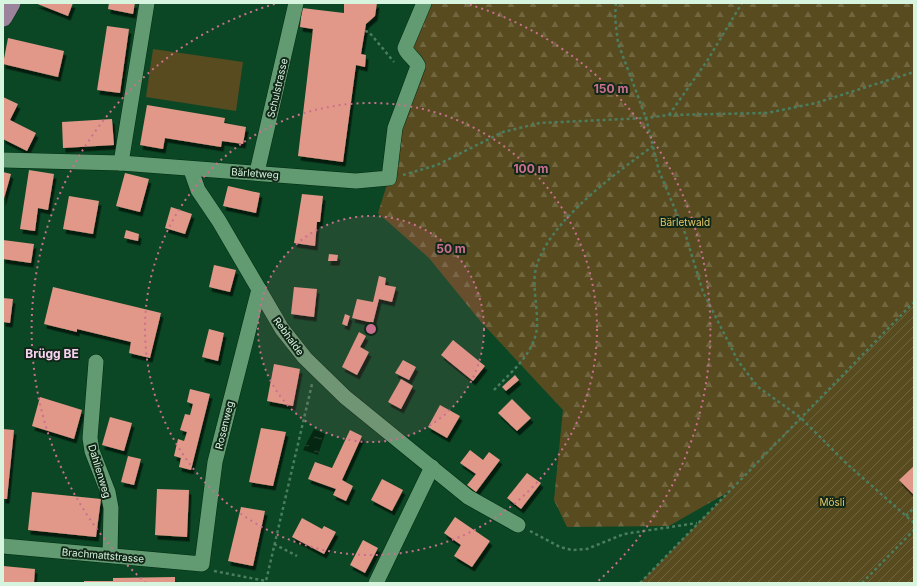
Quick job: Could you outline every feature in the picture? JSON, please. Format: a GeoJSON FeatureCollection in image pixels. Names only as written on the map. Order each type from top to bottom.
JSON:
{"type":"FeatureCollection","features":[{"type":"Feature","properties":{"kind":"main road"},"geometry":{"type":"LineString","coordinates":[[3,17],[11,3]]}},
{"type":"Feature","properties":{"kind":"street"},"geometry":{"type":"LineString","coordinates":[[121,164],[147,3]]}},
{"type":"Feature","properties":{"kind":"street","name":"Schulstrasse"},"geometry":{"type":"LineString","coordinates":[[257,172],[296,3]]}},
{"type":"Feature","properties":{"kind":"street"},"geometry":{"type":"LineString","coordinates":[[389,178],[395,128],[418,66],[415,59],[408,55],[405,48],[424,3]]}},
{"type":"Feature","properties":{"kind":"street","name":"Bärletweg"},"geometry":{"type":"LineString","coordinates":[[3,160],[121,164],[191,170],[257,172],[356,181],[389,178]]}},
{"type":"Feature","properties":{"kind":"street","name":"Rebhalde"},"geometry":{"type":"LineString","coordinates":[[191,170],[198,190],[219,221],[282,329],[316,369],[345,397],[468,497],[518,525]]}},
{"type":"Feature","properties":{"kind":"street","name":"Rosenweg"},"geometry":{"type":"LineString","coordinates":[[205,567],[215,462],[259,289]]}},
{"type":"Feature","properties":{"kind":"street","name":"Dahlienweg"},"geometry":{"type":"LineString","coordinates":[[96,362],[90,438],[92,451],[108,492],[111,508],[110,555]]}},
{"type":"Feature","properties":{"kind":"street"},"geometry":{"type":"LineString","coordinates":[[376,583],[432,467]]}},
{"type":"Feature","properties":{"kind":"street","name":"Brachmattstrasse"},"geometry":{"type":"LineString","coordinates":[[3,546],[110,555],[205,567]]}},
{"type":"Feature","properties":{"kind":"path"},"geometry":{"type":"LineString","coordinates":[[616,3],[615,18],[618,43],[646,118],[660,171],[686,233],[703,292],[738,361],[758,387],[801,418],[847,464],[914,523]]}},
{"type":"Feature","properties":{"kind":"path"},"geometry":{"type":"LineString","coordinates":[[669,115],[707,61],[742,3]]}},
{"type":"Feature","properties":{"kind":"path"},"geometry":{"type":"LineString","coordinates":[[365,31],[369,32],[412,82]]}},
{"type":"Feature","properties":{"kind":"path"},"geometry":{"type":"LineString","coordinates":[[389,178],[411,174],[436,165],[503,132],[540,123],[646,118],[669,115],[767,113],[816,103],[914,72]]}},
{"type":"Feature","properties":{"kind":"path"},"geometry":{"type":"LineString","coordinates":[[494,390],[532,348],[538,322],[535,294],[536,268],[552,236],[616,174],[653,146]]}},
{"type":"Feature","properties":{"kind":"path"},"geometry":{"type":"LineString","coordinates":[[640,583],[914,302]]}},
{"type":"Feature","properties":{"kind":"path"},"geometry":{"type":"LineString","coordinates":[[205,567],[266,581],[316,369]]}},
{"type":"Feature","properties":{"kind":"path"},"geometry":{"type":"LineString","coordinates":[[906,516],[914,508]]}},
{"type":"Feature","properties":{"kind":"path"},"geometry":{"type":"LineString","coordinates":[[518,525],[560,547],[572,550],[587,549],[624,534],[698,523]]}},
{"type":"Feature","properties":{"kind":"path"},"geometry":{"type":"LineString","coordinates":[[862,583],[914,530]]}},
{"type":"Feature","properties":{"kind":"path"},"geometry":{"type":"LineString","coordinates":[[274,544],[297,556]]}},
{"type":"Feature","properties":{"kind":"green space","name":"Bärletwald"},"geometry":{"type":"Polygon","coordinates":[[[424,3],[914,3],[914,302],[732,490],[669,526],[567,527],[554,500],[563,410],[482,323],[429,258],[378,213],[389,178],[418,66],[408,55],[424,3]]]}},
{"type":"Feature","properties":{"kind":"green space"},"geometry":{"type":"Polygon","coordinates":[[[153,49],[243,62],[236,111],[146,97],[153,49]]]}},
{"type":"Feature","properties":{"kind":"green space","name":"Mösli"},"geometry":{"type":"Polygon","coordinates":[[[914,302],[914,583],[640,583],[914,302]]]}},
{"type":"Feature","properties":{"kind":"water"},"geometry":{"type":"Polygon","coordinates":[[[314,429],[325,434],[318,455],[303,450],[314,429]]]}},
{"type":"Feature","properties":{"kind":"building"},"geometry":{"type":"Polygon","coordinates":[[[35,3],[73,3],[68,16],[35,3]]]}},
{"type":"Feature","properties":{"kind":"building"},"geometry":{"type":"Polygon","coordinates":[[[109,3],[135,3],[133,14],[108,9],[109,3]]]}},
{"type":"Feature","properties":{"kind":"building"},"geometry":{"type":"Polygon","coordinates":[[[344,3],[377,3],[375,16],[366,24],[361,54],[366,55],[365,67],[356,65],[343,162],[298,156],[313,29],[300,27],[302,8],[344,13],[344,3]]]}},
{"type":"Feature","properties":{"kind":"building"},"geometry":{"type":"Polygon","coordinates":[[[107,26],[129,29],[120,93],[97,90],[107,26]]]}},
{"type":"Feature","properties":{"kind":"building"},"geometry":{"type":"Polygon","coordinates":[[[8,38],[64,51],[58,77],[3,64],[8,38]]]}},
{"type":"Feature","properties":{"kind":"building"},"geometry":{"type":"Polygon","coordinates":[[[3,97],[18,104],[10,120],[36,133],[27,151],[3,139],[3,97]]]}},
{"type":"Feature","properties":{"kind":"building"},"geometry":{"type":"Polygon","coordinates":[[[147,105],[225,118],[224,123],[246,127],[243,144],[222,141],[221,147],[165,138],[163,149],[140,145],[147,105]]]}},
{"type":"Feature","properties":{"kind":"building"},"geometry":{"type":"Polygon","coordinates":[[[112,119],[114,145],[63,148],[62,122],[112,119]]]}},
{"type":"Feature","properties":{"kind":"building"},"geometry":{"type":"Polygon","coordinates":[[[29,170],[54,174],[48,210],[38,208],[35,231],[20,229],[29,170]]]}},
{"type":"Feature","properties":{"kind":"building"},"geometry":{"type":"Polygon","coordinates":[[[3,172],[11,174],[3,202],[3,172]]]}},
{"type":"Feature","properties":{"kind":"building"},"geometry":{"type":"Polygon","coordinates":[[[125,173],[149,179],[140,212],[116,206],[125,173]]]}},
{"type":"Feature","properties":{"kind":"building"},"geometry":{"type":"Polygon","coordinates":[[[228,186],[260,193],[256,213],[223,206],[228,186]]]}},
{"type":"Feature","properties":{"kind":"building"},"geometry":{"type":"Polygon","coordinates":[[[302,194],[323,196],[320,222],[317,222],[315,246],[294,243],[302,194]]]}},
{"type":"Feature","properties":{"kind":"building"},"geometry":{"type":"Polygon","coordinates":[[[69,196],[99,201],[93,234],[63,229],[69,196]]]}},
{"type":"Feature","properties":{"kind":"building"},"geometry":{"type":"Polygon","coordinates":[[[171,207],[192,214],[185,234],[165,228],[171,207]]]}},
{"type":"Feature","properties":{"kind":"building"},"geometry":{"type":"Polygon","coordinates":[[[126,230],[139,234],[138,241],[124,238],[126,230]]]}},
{"type":"Feature","properties":{"kind":"building"},"geometry":{"type":"Polygon","coordinates":[[[3,240],[34,244],[31,263],[3,259],[3,240]]]}},
{"type":"Feature","properties":{"kind":"building"},"geometry":{"type":"Polygon","coordinates":[[[329,254],[338,255],[337,261],[328,261],[329,254]]]}},
{"type":"Feature","properties":{"kind":"building"},"geometry":{"type":"Polygon","coordinates":[[[214,265],[236,270],[230,292],[209,287],[214,265]]]}},
{"type":"Feature","properties":{"kind":"building"},"geometry":{"type":"Polygon","coordinates":[[[379,276],[386,278],[385,285],[396,287],[392,302],[379,299],[373,323],[352,318],[357,299],[373,302],[379,276]]]}},
{"type":"Feature","properties":{"kind":"building"},"geometry":{"type":"Polygon","coordinates":[[[53,287],[161,313],[150,358],[129,353],[131,342],[77,329],[77,332],[44,324],[53,287]]]}},
{"type":"Feature","properties":{"kind":"building"},"geometry":{"type":"Polygon","coordinates":[[[294,287],[317,289],[314,317],[291,314],[294,287]]]}},
{"type":"Feature","properties":{"kind":"building"},"geometry":{"type":"Polygon","coordinates":[[[3,298],[13,299],[10,323],[3,322],[3,298]]]}},
{"type":"Feature","properties":{"kind":"building"},"geometry":{"type":"Polygon","coordinates":[[[345,314],[350,316],[347,326],[342,324],[345,314]]]}},
{"type":"Feature","properties":{"kind":"building"},"geometry":{"type":"Polygon","coordinates":[[[209,329],[224,333],[218,361],[202,357],[209,329]]]}},
{"type":"Feature","properties":{"kind":"building"},"geometry":{"type":"Polygon","coordinates":[[[359,332],[366,336],[360,347],[369,352],[357,375],[342,367],[359,332]]]}},
{"type":"Feature","properties":{"kind":"building"},"geometry":{"type":"Polygon","coordinates":[[[453,340],[485,366],[473,381],[441,355],[453,340]]]}},
{"type":"Feature","properties":{"kind":"building"},"geometry":{"type":"Polygon","coordinates":[[[403,360],[416,367],[409,380],[395,373],[403,360]]]}},
{"type":"Feature","properties":{"kind":"building"},"geometry":{"type":"Polygon","coordinates":[[[274,364],[300,369],[293,406],[267,401],[274,364]]]}},
{"type":"Feature","properties":{"kind":"building"},"geometry":{"type":"Polygon","coordinates":[[[515,375],[519,380],[506,391],[502,387],[515,375]]]}},
{"type":"Feature","properties":{"kind":"building"},"geometry":{"type":"Polygon","coordinates":[[[401,379],[413,386],[401,409],[388,402],[401,379]]]}},
{"type":"Feature","properties":{"kind":"building"},"geometry":{"type":"Polygon","coordinates":[[[190,389],[210,394],[191,470],[179,467],[181,458],[174,456],[178,439],[184,441],[187,432],[180,430],[185,414],[190,415],[193,404],[187,402],[190,389]]]}},
{"type":"Feature","properties":{"kind":"building"},"geometry":{"type":"Polygon","coordinates":[[[40,397],[82,410],[74,439],[32,426],[40,397]]]}},
{"type":"Feature","properties":{"kind":"building"},"geometry":{"type":"Polygon","coordinates":[[[512,399],[531,418],[517,431],[498,413],[512,399]]]}},
{"type":"Feature","properties":{"kind":"building"},"geometry":{"type":"Polygon","coordinates":[[[440,405],[460,416],[447,438],[428,427],[440,405]]]}},
{"type":"Feature","properties":{"kind":"building"},"geometry":{"type":"Polygon","coordinates":[[[110,417],[132,423],[124,451],[102,445],[110,417]]]}},
{"type":"Feature","properties":{"kind":"building"},"geometry":{"type":"Polygon","coordinates":[[[261,428],[286,432],[273,486],[249,482],[261,428]]]}},
{"type":"Feature","properties":{"kind":"building"},"geometry":{"type":"Polygon","coordinates":[[[3,429],[14,430],[7,499],[3,499],[3,429]]]}},
{"type":"Feature","properties":{"kind":"building"},"geometry":{"type":"Polygon","coordinates":[[[350,430],[362,436],[342,480],[353,486],[346,501],[333,495],[336,489],[308,479],[315,462],[332,468],[350,430]]]}},
{"type":"Feature","properties":{"kind":"building"},"geometry":{"type":"Polygon","coordinates":[[[470,450],[483,460],[489,452],[500,460],[476,492],[467,485],[476,474],[460,463],[470,450]]]}},
{"type":"Feature","properties":{"kind":"building"},"geometry":{"type":"Polygon","coordinates":[[[128,456],[141,459],[134,485],[121,482],[128,456]]]}},
{"type":"Feature","properties":{"kind":"building"},"geometry":{"type":"Polygon","coordinates":[[[914,466],[914,493],[913,494],[899,480],[914,466]]]}},
{"type":"Feature","properties":{"kind":"building"},"geometry":{"type":"Polygon","coordinates":[[[527,473],[541,483],[521,509],[507,498],[527,473]]]}},
{"type":"Feature","properties":{"kind":"building"},"geometry":{"type":"Polygon","coordinates":[[[382,479],[403,490],[392,511],[371,500],[382,479]]]}},
{"type":"Feature","properties":{"kind":"building"},"geometry":{"type":"Polygon","coordinates":[[[157,489],[189,490],[187,537],[155,535],[157,489]]]}},
{"type":"Feature","properties":{"kind":"building"},"geometry":{"type":"Polygon","coordinates":[[[32,492],[101,499],[96,537],[28,530],[32,492]]]}},
{"type":"Feature","properties":{"kind":"building"},"geometry":{"type":"Polygon","coordinates":[[[241,507],[265,511],[253,566],[228,561],[241,507]]]}},
{"type":"Feature","properties":{"kind":"building"},"geometry":{"type":"Polygon","coordinates":[[[455,517],[490,541],[472,567],[454,556],[461,545],[444,533],[455,517]]]}},
{"type":"Feature","properties":{"kind":"building"},"geometry":{"type":"Polygon","coordinates":[[[302,518],[322,529],[324,526],[336,532],[324,554],[292,537],[302,518]]]}},
{"type":"Feature","properties":{"kind":"building"},"geometry":{"type":"Polygon","coordinates":[[[363,540],[378,548],[365,573],[350,565],[363,540]]]}},
{"type":"Feature","properties":{"kind":"building"},"geometry":{"type":"Polygon","coordinates":[[[3,566],[35,569],[34,583],[3,583],[3,566]]]}},
{"type":"Feature","properties":{"kind":"building"},"geometry":{"type":"Polygon","coordinates":[[[175,577],[175,583],[84,583],[84,581],[113,581],[113,578],[175,577]]]}},
{"type":"Feature","properties":{"kind":"district","name":"Brügg BE"},"geometry":{"type":"Point","coordinates":[52,354]}}]}
